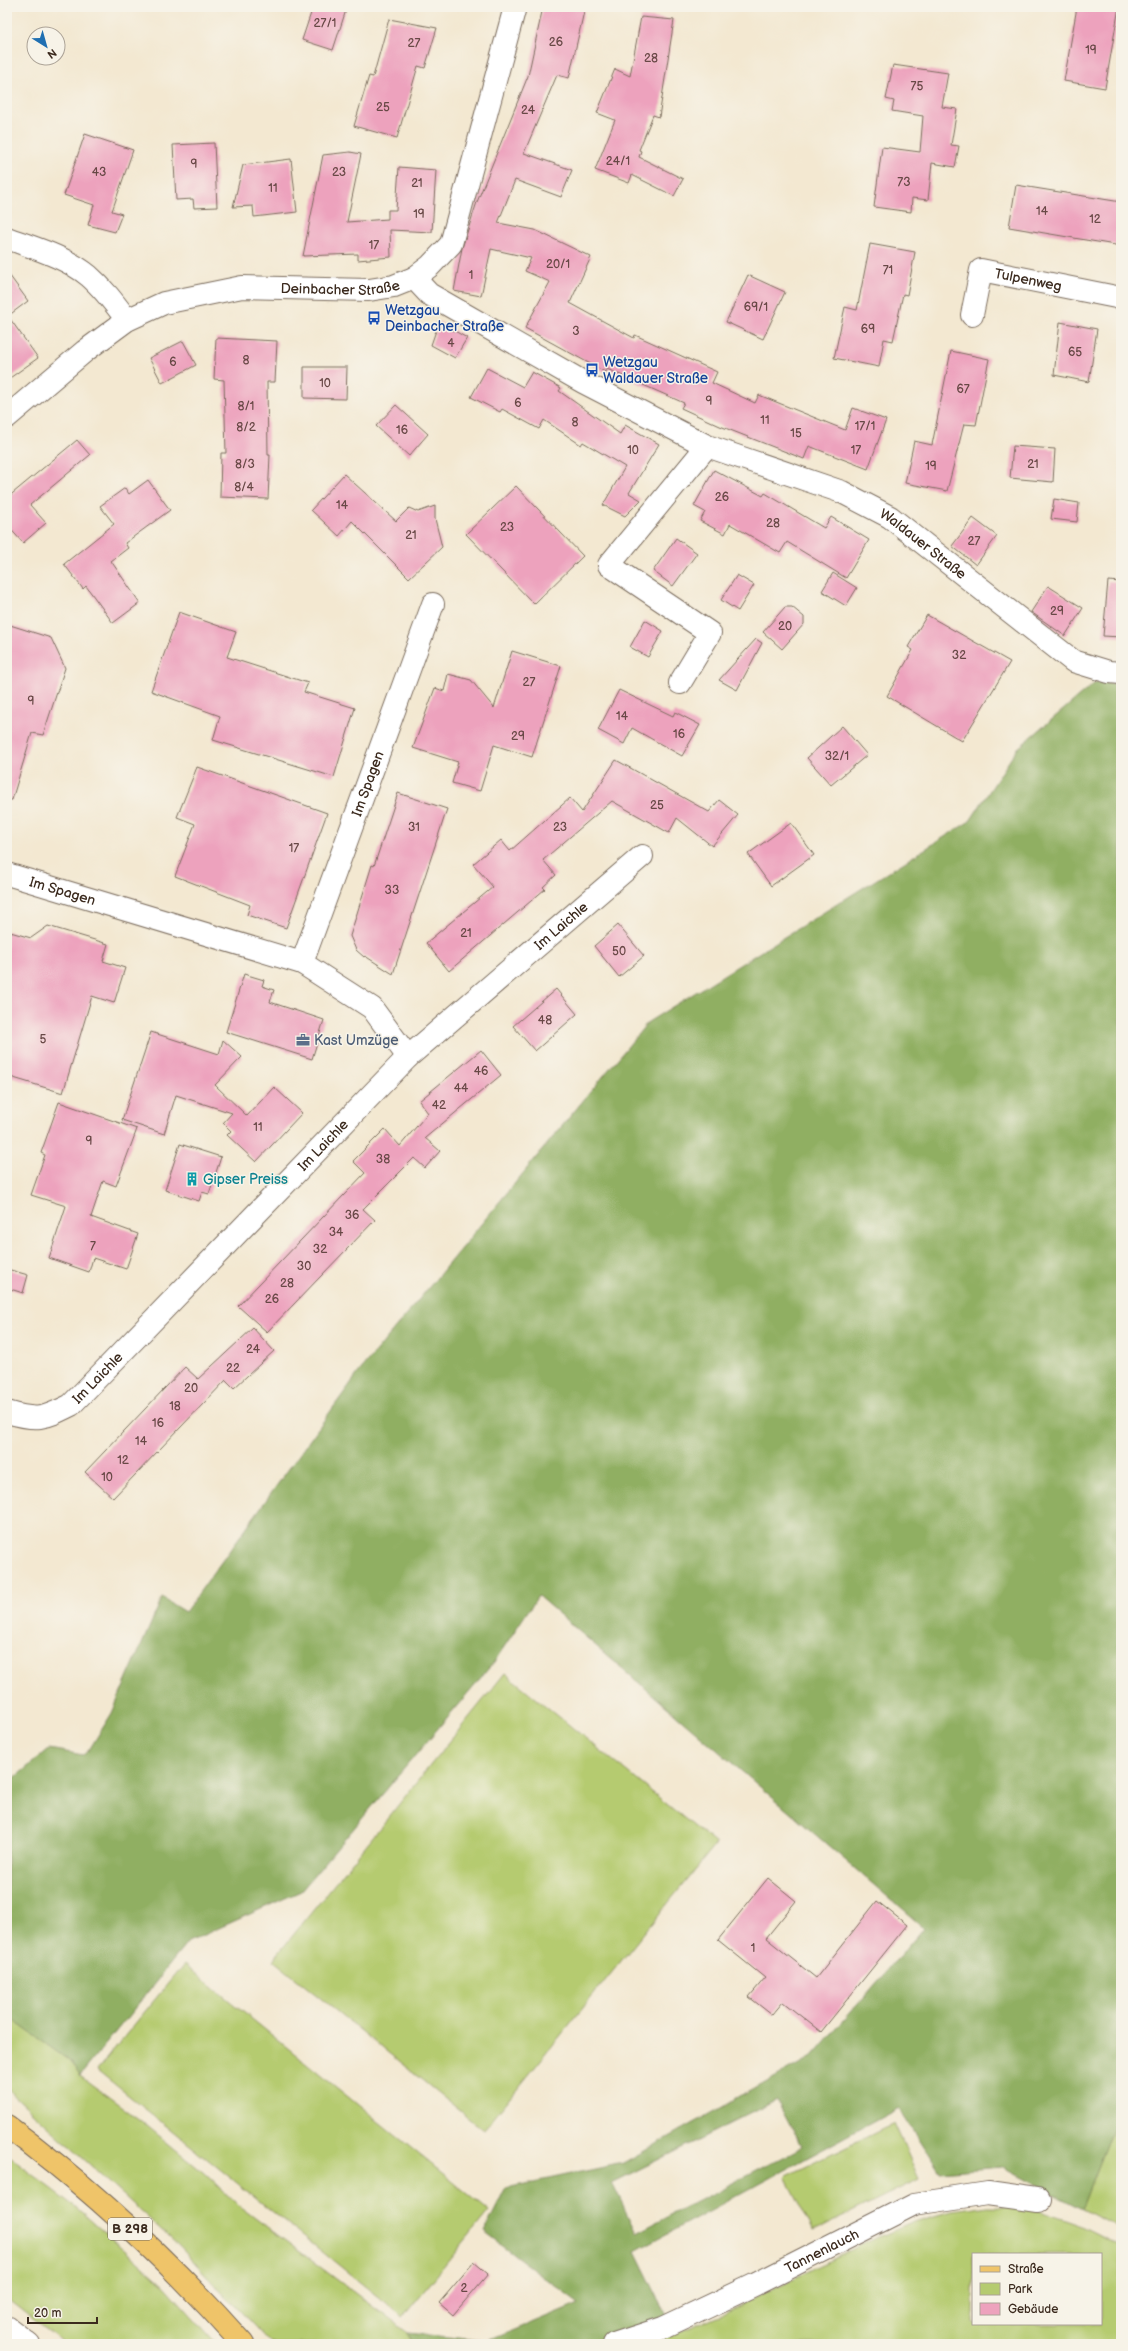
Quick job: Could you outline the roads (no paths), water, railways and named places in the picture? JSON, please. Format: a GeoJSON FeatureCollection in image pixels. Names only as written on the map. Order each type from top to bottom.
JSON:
{"type":"FeatureCollection","features":[{"type":"Feature","properties":{"kind":"main road","name":"B 298"},"geometry":{"type":"LineString","coordinates":[[7,2126],[64,2171],[133,2232],[185,2281],[243,2344]]}},
{"type":"Feature","properties":{"kind":"street","name":"Deinbacher Straße"},"geometry":{"type":"LineString","coordinates":[[7,417],[85,351],[127,320],[164,303],[242,287],[370,290],[394,286],[414,278],[430,266],[451,244],[515,7]]}},
{"type":"Feature","properties":{"kind":"street"},"geometry":{"type":"LineString","coordinates":[[7,238],[58,258],[87,274],[104,290],[127,320]]}},
{"type":"Feature","properties":{"kind":"street","name":"Tulpenweg"},"geometry":{"type":"LineString","coordinates":[[972,315],[981,270],[1121,298]]}},
{"type":"Feature","properties":{"kind":"street","name":"Waldauer Straße"},"geometry":{"type":"LineString","coordinates":[[414,278],[429,294],[583,382],[707,446],[842,492],[890,517],[1073,661],[1109,672],[1121,673]]}},
{"type":"Feature","properties":{"kind":"street"},"geometry":{"type":"LineString","coordinates":[[680,683],[710,633],[609,565],[707,446]]}},
{"type":"Feature","properties":{"kind":"street","name":"Im Spagen"},"geometry":{"type":"LineString","coordinates":[[302,963],[434,604]]}},
{"type":"Feature","properties":{"kind":"street","name":"Im Laichle"},"geometry":{"type":"LineString","coordinates":[[7,1412],[30,1419],[51,1415],[71,1405],[408,1058],[642,856]]}},
{"type":"Feature","properties":{"kind":"street","name":"Im Spagen"},"geometry":{"type":"LineString","coordinates":[[7,874],[302,963],[372,1008],[408,1058]]}},
{"type":"Feature","properties":{"kind":"street","name":"Tannenlauch"},"geometry":{"type":"LineString","coordinates":[[614,2344],[669,2325],[756,2284],[914,2204],[988,2193],[1038,2200]]}},
{"type":"Feature","properties":{"kind":"street"},"geometry":{"type":"LineString","coordinates":[[7,2327],[29,2344]]}},
{"type":"Feature","properties":{"kind":"place","name":"Wetzgau Deinbacher Straße"},"geometry":{"type":"Point","coordinates":[374,318]}},
{"type":"Feature","properties":{"kind":"place","name":"Wetzgau Waldauer Straße"},"geometry":{"type":"Point","coordinates":[592,370]}},
{"type":"Feature","properties":{"kind":"place","name":"Kast Umzüge"},"geometry":{"type":"Point","coordinates":[303,1040]}},
{"type":"Feature","properties":{"kind":"place","name":"Gipser Preiss"},"geometry":{"type":"Point","coordinates":[192,1179]}}]}
